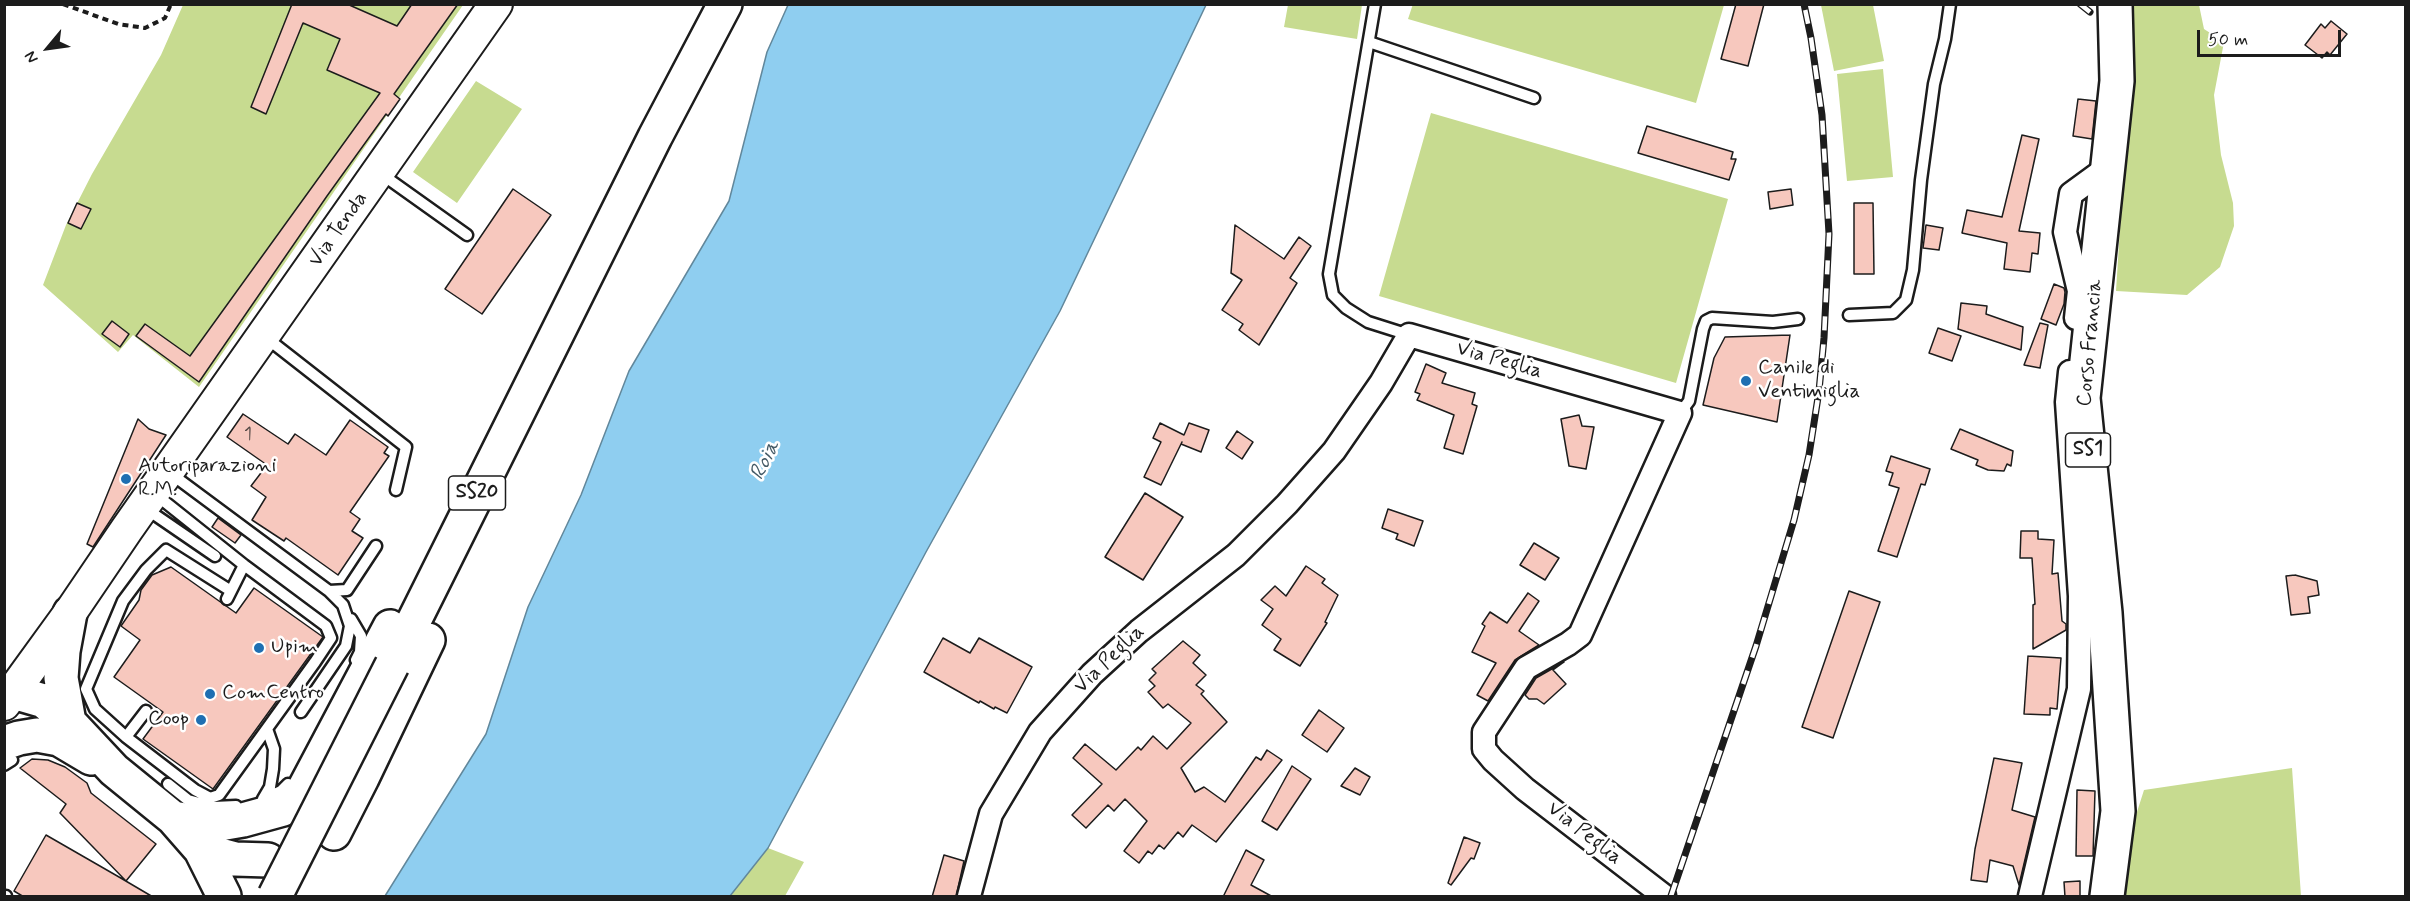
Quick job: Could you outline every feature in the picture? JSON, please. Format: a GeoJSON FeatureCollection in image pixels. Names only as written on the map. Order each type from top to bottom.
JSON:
{"type":"FeatureCollection","features":[{"type":"Feature","properties":{"kind":"main road","name":"Via Tenda"},"geometry":{"type":"LineString","coordinates":[[9,698],[380,173],[496,4]]}},
{"type":"Feature","properties":{"kind":"main road","name":"SS20"},"geometry":{"type":"LineString","coordinates":[[275,897],[562,321],[725,4]]}},
{"type":"Feature","properties":{"kind":"main road","name":"Corso Francia"},"geometry":{"type":"LineString","coordinates":[[2107,897],[2118,812],[2104,613],[2083,398],[2117,81],[2115,4]]}},
{"type":"Feature","properties":{"kind":"main road"},"geometry":{"type":"LineString","coordinates":[[173,818],[214,825],[243,820],[283,809],[301,795],[510,390],[562,321]]}},
{"type":"Feature","properties":{"kind":"main road"},"geometry":{"type":"LineString","coordinates":[[334,833],[390,721],[531,421],[562,321]]}},
{"type":"Feature","properties":{"kind":"main road"},"geometry":{"type":"LineString","coordinates":[[64,731],[61,678],[70,613]]}},
{"type":"Feature","properties":{"kind":"main road"},"geometry":{"type":"LineString","coordinates":[[9,698],[30,716],[64,731],[173,818],[201,850],[224,897]]}},
{"type":"Feature","properties":{"kind":"main road"},"geometry":{"type":"LineString","coordinates":[[7,756],[19,738],[64,731]]}},
{"type":"Feature","properties":{"kind":"main road"},"geometry":{"type":"LineString","coordinates":[[201,850],[235,859],[268,860]]}},
{"type":"Feature","properties":{"kind":"street"},"geometry":{"type":"LineString","coordinates":[[2030,897],[2079,689],[2080,596],[2067,402],[2079,291],[2065,232],[2071,194],[2108,167]]}},
{"type":"Feature","properties":{"kind":"street","name":"Via Peglia"},"geometry":{"type":"LineString","coordinates":[[969,897],[991,814],[1040,732],[1092,674],[1139,631],[1236,555],[1287,504],[1334,451],[1381,383],[1409,335],[1680,413],[1580,635],[1526,668],[1484,732],[1484,749],[1493,760],[1525,789],[1664,897]]}},
{"type":"Feature","properties":{"kind":"lane"},"geometry":{"type":"LineString","coordinates":[[1375,4],[1329,274],[1333,295],[1346,308],[1368,322],[1409,335]]}},
{"type":"Feature","properties":{"kind":"lane"},"geometry":{"type":"LineString","coordinates":[[1850,315],[1893,313],[1906,300],[1913,270],[1921,180],[1934,84],[1945,39],[1950,4]]}},
{"type":"Feature","properties":{"kind":"lane"},"geometry":{"type":"LineString","coordinates":[[1369,42],[1534,98]]}},
{"type":"Feature","properties":{"kind":"lane"},"geometry":{"type":"LineString","coordinates":[[380,173],[467,235]]}},
{"type":"Feature","properties":{"kind":"lane"},"geometry":{"type":"LineString","coordinates":[[1680,413],[1689,401],[1706,321],[1712,318],[1773,321],[1798,319]]}},
{"type":"Feature","properties":{"kind":"lane"},"geometry":{"type":"LineString","coordinates":[[264,336],[406,447],[396,490]]}},
{"type":"Feature","properties":{"kind":"lane"},"geometry":{"type":"LineString","coordinates":[[161,481],[215,556]]}},
{"type":"Feature","properties":{"kind":"lane"},"geometry":{"type":"LineString","coordinates":[[161,481],[244,565],[326,626],[331,638],[219,795],[210,798],[195,790],[126,737],[95,709],[86,688],[123,601],[146,570],[166,550],[229,595],[244,565]]}},
{"type":"Feature","properties":{"kind":"lane"},"geometry":{"type":"LineString","coordinates":[[161,481],[329,591],[343,605],[361,636],[360,652],[352,669]]}},
{"type":"Feature","properties":{"kind":"lane"},"geometry":{"type":"LineString","coordinates":[[329,591],[346,590],[376,546]]}},
{"type":"Feature","properties":{"kind":"lane"},"geometry":{"type":"LineString","coordinates":[[301,712],[346,646],[350,626],[343,605]]}},
{"type":"Feature","properties":{"kind":"lane"},"geometry":{"type":"LineString","coordinates":[[126,737],[146,711]]}},
{"type":"Feature","properties":{"kind":"lane"},"geometry":{"type":"LineString","coordinates":[[168,784],[188,800],[214,807],[255,801],[281,791],[300,772],[326,722]]}},
{"type":"Feature","properties":{"kind":"lane"},"geometry":{"type":"LineString","coordinates":[[255,801],[270,787],[273,769],[274,748],[267,729]]}},
{"type":"Feature","properties":{"kind":"path"},"geometry":{"type":"LineString","coordinates":[[63,4],[118,24],[145,28],[165,18],[171,4]]}},
{"type":"Feature","properties":{"kind":"green space"},"geometry":{"type":"Polygon","coordinates":[[[1413,4],[1724,5],[1696,103],[1408,19],[1413,4]]]}},
{"type":"Feature","properties":{"kind":"green space"},"geometry":{"type":"Polygon","coordinates":[[[183,5],[463,5],[199,387],[133,335],[118,352],[43,285],[66,225],[92,174],[161,55],[183,5]]]}},
{"type":"Feature","properties":{"kind":"green space"},"geometry":{"type":"Polygon","coordinates":[[[1288,5],[1362,5],[1357,39],[1284,27],[1288,5]]]}},
{"type":"Feature","properties":{"kind":"green space"},"geometry":{"type":"Polygon","coordinates":[[[1821,5],[1873,5],[1884,61],[1834,71],[1821,5]]]}},
{"type":"Feature","properties":{"kind":"green space"},"geometry":{"type":"Polygon","coordinates":[[[2125,5],[2199,5],[2204,29],[2224,42],[2214,95],[2221,155],[2233,203],[2234,226],[2220,267],[2187,295],[2116,291],[2127,118],[2125,5]]]}},
{"type":"Feature","properties":{"kind":"green space"},"geometry":{"type":"Polygon","coordinates":[[[1883,69],[1893,177],[1847,181],[1837,74],[1883,69]]]}},
{"type":"Feature","properties":{"kind":"green space"},"geometry":{"type":"Polygon","coordinates":[[[476,81],[522,109],[457,203],[413,172],[476,81]]]}},
{"type":"Feature","properties":{"kind":"green space"},"geometry":{"type":"Polygon","coordinates":[[[1431,113],[1728,199],[1676,383],[1379,296],[1431,113]]]}},
{"type":"Feature","properties":{"kind":"green space"},"geometry":{"type":"Polygon","coordinates":[[[2292,768],[2301,896],[2122,896],[2123,856],[2144,790],[2292,768]]]}},
{"type":"Feature","properties":{"kind":"green space"},"geometry":{"type":"Polygon","coordinates":[[[768,848],[804,862],[785,896],[730,896],[768,848]]]}},
{"type":"Feature","properties":{"kind":"water","name":"Roia"},"geometry":{"type":"Polygon","coordinates":[[[788,5],[1206,5],[1060,311],[926,552],[768,848],[730,896],[385,896],[486,734],[528,607],[581,495],[629,371],[729,201],[767,52],[788,5]]]}},
{"type":"Feature","properties":{"kind":"building"},"geometry":{"type":"Polygon","coordinates":[[[292,4],[347,4],[397,26],[412,4],[458,4],[394,94],[400,99],[388,116],[386,114],[327,196],[199,382],[136,336],[145,324],[190,356],[380,93],[327,70],[340,39],[303,23],[266,114],[251,107],[292,4]]]}},
{"type":"Feature","properties":{"kind":"building"},"geometry":{"type":"Polygon","coordinates":[[[1736,4],[1764,4],[1748,66],[1721,59],[1736,4]]]}},
{"type":"Feature","properties":{"kind":"building"},"geometry":{"type":"Polygon","coordinates":[[[2331,21],[2347,34],[2330,55],[2327,52],[2322,58],[2305,45],[2321,24],[2325,28],[2331,21]]]}},
{"type":"Feature","properties":{"kind":"building"},"geometry":{"type":"Polygon","coordinates":[[[2078,99],[2096,101],[2092,139],[2073,136],[2078,99]]]}},
{"type":"Feature","properties":{"kind":"building"},"geometry":{"type":"Polygon","coordinates":[[[1647,126],[1733,152],[1731,159],[1736,159],[1729,180],[1638,153],[1647,126]]]}},
{"type":"Feature","properties":{"kind":"building"},"geometry":{"type":"Polygon","coordinates":[[[2022,135],[2039,139],[2019,231],[2040,233],[2038,254],[2032,253],[2030,272],[2004,269],[2007,243],[1962,233],[1967,210],[2002,217],[2022,135]]]}},
{"type":"Feature","properties":{"kind":"building"},"geometry":{"type":"Polygon","coordinates":[[[513,189],[551,215],[482,314],[445,289],[513,189]]]}},
{"type":"Feature","properties":{"kind":"building"},"geometry":{"type":"Polygon","coordinates":[[[1791,189],[1793,205],[1770,209],[1768,192],[1791,189]]]}},
{"type":"Feature","properties":{"kind":"building"},"geometry":{"type":"Polygon","coordinates":[[[77,203],[91,209],[81,229],[68,223],[77,203]]]}},
{"type":"Feature","properties":{"kind":"building"},"geometry":{"type":"Polygon","coordinates":[[[1854,203],[1873,203],[1874,274],[1854,274],[1854,203]]]}},
{"type":"Feature","properties":{"kind":"building"},"geometry":{"type":"Polygon","coordinates":[[[1235,225],[1284,259],[1299,237],[1311,246],[1290,278],[1297,283],[1259,345],[1239,330],[1243,324],[1222,310],[1242,280],[1231,273],[1235,225]]]}},
{"type":"Feature","properties":{"kind":"building"},"geometry":{"type":"Polygon","coordinates":[[[1926,225],[1943,228],[1939,250],[1923,248],[1926,225]]]}},
{"type":"Feature","properties":{"kind":"building"},"geometry":{"type":"Polygon","coordinates":[[[2054,284],[2064,288],[2065,292],[2064,304],[2056,325],[2041,319],[2054,284]]]}},
{"type":"Feature","properties":{"kind":"building"},"geometry":{"type":"Polygon","coordinates":[[[1961,303],[1987,306],[1986,314],[2023,327],[2021,350],[1958,329],[1961,303]]]}},
{"type":"Feature","properties":{"kind":"building"},"geometry":{"type":"Polygon","coordinates":[[[112,321],[129,334],[120,347],[102,334],[112,321]]]}},
{"type":"Feature","properties":{"kind":"building"},"geometry":{"type":"Polygon","coordinates":[[[2040,323],[2048,325],[2040,368],[2024,365],[2040,323]]]}},
{"type":"Feature","properties":{"kind":"building"},"geometry":{"type":"Polygon","coordinates":[[[1938,328],[1961,336],[1952,361],[1929,353],[1938,328]]]}},
{"type":"Feature","properties":{"kind":"building","name":"Canile di Ventimiglia"},"geometry":{"type":"Polygon","coordinates":[[[1790,335],[1777,422],[1703,405],[1714,358],[1725,337],[1790,335]]]}},
{"type":"Feature","properties":{"kind":"building"},"geometry":{"type":"Polygon","coordinates":[[[1426,364],[1446,373],[1442,383],[1475,393],[1472,404],[1477,406],[1463,454],[1444,448],[1454,415],[1417,400],[1420,394],[1415,392],[1426,364]]]}},
{"type":"Feature","properties":{"kind":"building"},"geometry":{"type":"Polygon","coordinates":[[[243,414],[288,444],[295,434],[326,455],[350,420],[388,447],[384,453],[389,456],[350,512],[360,519],[352,531],[363,538],[338,575],[286,538],[284,541],[252,520],[266,497],[251,486],[267,465],[227,437],[243,414]]]}},
{"type":"Feature","properties":{"kind":"building"},"geometry":{"type":"Polygon","coordinates":[[[1579,415],[1582,426],[1594,427],[1586,469],[1569,466],[1561,419],[1579,415]]]}},
{"type":"Feature","properties":{"kind":"building","name":"Autoriparazioni R.M."},"geometry":{"type":"Polygon","coordinates":[[[138,419],[149,429],[166,435],[93,547],[87,544],[138,419]]]}},
{"type":"Feature","properties":{"kind":"building"},"geometry":{"type":"Polygon","coordinates":[[[1160,423],[1184,435],[1189,423],[1209,430],[1201,452],[1181,444],[1161,485],[1144,477],[1161,442],[1153,438],[1160,423]]]}},
{"type":"Feature","properties":{"kind":"building"},"geometry":{"type":"Polygon","coordinates":[[[1960,429],[2013,451],[2011,466],[2007,464],[2004,471],[1988,470],[1976,465],[1978,460],[1951,449],[1960,429]]]}},
{"type":"Feature","properties":{"kind":"building"},"geometry":{"type":"Polygon","coordinates":[[[1237,431],[1253,442],[1242,459],[1226,448],[1237,431]]]}},
{"type":"Feature","properties":{"kind":"building"},"geometry":{"type":"Polygon","coordinates":[[[1891,456],[1930,469],[1925,485],[1921,484],[1897,557],[1878,551],[1899,488],[1889,485],[1893,473],[1886,471],[1891,456]]]}},
{"type":"Feature","properties":{"kind":"building"},"geometry":{"type":"Polygon","coordinates":[[[1145,493],[1183,517],[1143,580],[1105,557],[1145,493]]]}},
{"type":"Feature","properties":{"kind":"building"},"geometry":{"type":"Polygon","coordinates":[[[1388,509],[1423,521],[1414,546],[1396,539],[1398,534],[1382,528],[1388,509]]]}},
{"type":"Feature","properties":{"kind":"building"},"geometry":{"type":"Polygon","coordinates":[[[218,518],[241,535],[235,543],[212,527],[218,518]]]}},
{"type":"Feature","properties":{"kind":"building"},"geometry":{"type":"Polygon","coordinates":[[[2021,531],[2038,531],[2038,539],[2054,540],[2052,574],[2058,573],[2062,621],[2066,624],[2066,630],[2033,649],[2033,605],[2035,604],[2032,558],[2020,558],[2021,531]]]}},
{"type":"Feature","properties":{"kind":"building"},"geometry":{"type":"Polygon","coordinates":[[[1534,543],[1559,558],[1545,580],[1520,565],[1534,543]]]}},
{"type":"Feature","properties":{"kind":"building"},"geometry":{"type":"Polygon","coordinates":[[[1306,566],[1325,579],[1322,583],[1338,595],[1325,622],[1327,623],[1300,666],[1274,650],[1281,639],[1262,625],[1273,609],[1261,600],[1275,586],[1286,596],[1306,566]]]}},
{"type":"Feature","properties":{"kind":"building","name":"ComCentro"},"geometry":{"type":"Polygon","coordinates":[[[171,567],[236,613],[254,588],[323,637],[213,789],[143,739],[163,712],[114,677],[140,640],[121,626],[139,600],[141,590],[152,575],[171,567]]]}},
{"type":"Feature","properties":{"kind":"building"},"geometry":{"type":"Polygon","coordinates":[[[2295,575],[2317,581],[2319,595],[2308,597],[2310,613],[2291,615],[2286,576],[2295,575]]]}},
{"type":"Feature","properties":{"kind":"building"},"geometry":{"type":"Polygon","coordinates":[[[1849,591],[1880,602],[1833,738],[1802,727],[1849,591]]]}},
{"type":"Feature","properties":{"kind":"building"},"geometry":{"type":"Polygon","coordinates":[[[1528,593],[1539,601],[1519,631],[1539,645],[1515,660],[1488,701],[1477,695],[1496,663],[1472,652],[1485,626],[1482,624],[1490,612],[1507,623],[1528,593]]]}},
{"type":"Feature","properties":{"kind":"building"},"geometry":{"type":"Polygon","coordinates":[[[943,638],[970,653],[979,638],[1032,667],[1007,713],[980,701],[979,703],[924,672],[943,638]]]}},
{"type":"Feature","properties":{"kind":"building"},"geometry":{"type":"Polygon","coordinates":[[[1183,641],[1200,655],[1193,663],[1206,675],[1196,685],[1204,691],[1201,694],[1227,722],[1181,768],[1195,792],[1204,787],[1225,802],[1256,757],[1261,760],[1267,750],[1282,760],[1216,842],[1192,825],[1183,837],[1178,832],[1164,849],[1159,845],[1152,854],[1148,851],[1139,863],[1124,851],[1147,821],[1125,799],[1114,811],[1108,805],[1086,828],[1072,815],[1102,784],[1073,758],[1085,744],[1116,770],[1138,747],[1141,750],[1153,736],[1167,749],[1191,723],[1168,704],[1163,708],[1148,692],[1155,686],[1149,680],[1156,673],[1152,669],[1183,641]]]}},
{"type":"Feature","properties":{"kind":"building"},"geometry":{"type":"Polygon","coordinates":[[[2028,656],[2061,658],[2057,709],[2050,708],[2050,715],[2024,714],[2028,656]]]}},
{"type":"Feature","properties":{"kind":"building"},"geometry":{"type":"Polygon","coordinates":[[[1564,662],[1553,670],[1566,684],[1544,704],[1537,699],[1529,699],[1525,695],[1536,678],[1564,662]]]}},
{"type":"Feature","properties":{"kind":"building"},"geometry":{"type":"Polygon","coordinates":[[[1319,710],[1344,728],[1327,752],[1302,735],[1319,710]]]}},
{"type":"Feature","properties":{"kind":"building"},"geometry":{"type":"Polygon","coordinates":[[[1994,758],[2022,763],[2012,810],[2035,817],[2019,885],[2013,866],[1990,860],[1987,882],[1971,880],[1975,849],[1994,758]]]}},
{"type":"Feature","properties":{"kind":"building"},"geometry":{"type":"Polygon","coordinates":[[[32,759],[48,760],[65,767],[87,783],[91,793],[156,844],[126,881],[60,813],[66,804],[20,768],[32,759]]]}},
{"type":"Feature","properties":{"kind":"building"},"geometry":{"type":"Polygon","coordinates":[[[1292,766],[1311,779],[1277,830],[1262,821],[1292,766]]]}},
{"type":"Feature","properties":{"kind":"building"},"geometry":{"type":"Polygon","coordinates":[[[1355,768],[1370,777],[1360,795],[1341,786],[1355,768]]]}},
{"type":"Feature","properties":{"kind":"building"},"geometry":{"type":"Polygon","coordinates":[[[2077,790],[2095,791],[2093,856],[2076,856],[2077,790]]]}},
{"type":"Feature","properties":{"kind":"building"},"geometry":{"type":"Polygon","coordinates":[[[46,835],[153,897],[24,897],[14,891],[46,835]]]}},
{"type":"Feature","properties":{"kind":"building"},"geometry":{"type":"Polygon","coordinates":[[[1464,837],[1480,843],[1474,859],[1471,858],[1451,885],[1448,883],[1464,837]]]}},
{"type":"Feature","properties":{"kind":"building"},"geometry":{"type":"Polygon","coordinates":[[[1246,850],[1264,860],[1251,885],[1273,897],[1223,897],[1246,850]]]}},
{"type":"Feature","properties":{"kind":"building"},"geometry":{"type":"Polygon","coordinates":[[[944,855],[964,861],[956,897],[932,897],[944,855]]]}},
{"type":"Feature","properties":{"kind":"building"},"geometry":{"type":"Polygon","coordinates":[[[2080,881],[2080,897],[2065,897],[2064,882],[2080,881]]]}},
{"type":"Feature","properties":{"kind":"railway"},"geometry":{"type":"LineString","coordinates":[[1671,896],[1756,646],[1794,520],[1809,455],[1819,391],[1829,234],[1822,115],[1804,4]]}},
{"type":"Feature","properties":{"kind":"railway"},"geometry":{"type":"LineString","coordinates":[[2080,4],[2090,12]]}},
{"type":"Feature","properties":{"kind":"place","name":"Canile di Ventimiglia"},"geometry":{"type":"Point","coordinates":[1746,381]}},
{"type":"Feature","properties":{"kind":"place","name":"Autoriparazioni R.M."},"geometry":{"type":"Point","coordinates":[126,479]}},
{"type":"Feature","properties":{"kind":"place","name":"Upim"},"geometry":{"type":"Point","coordinates":[259,648]}},
{"type":"Feature","properties":{"kind":"place","name":"ComCentro"},"geometry":{"type":"Point","coordinates":[210,694]}},
{"type":"Feature","properties":{"kind":"place","name":"Coop"},"geometry":{"type":"Point","coordinates":[201,720]}}]}
